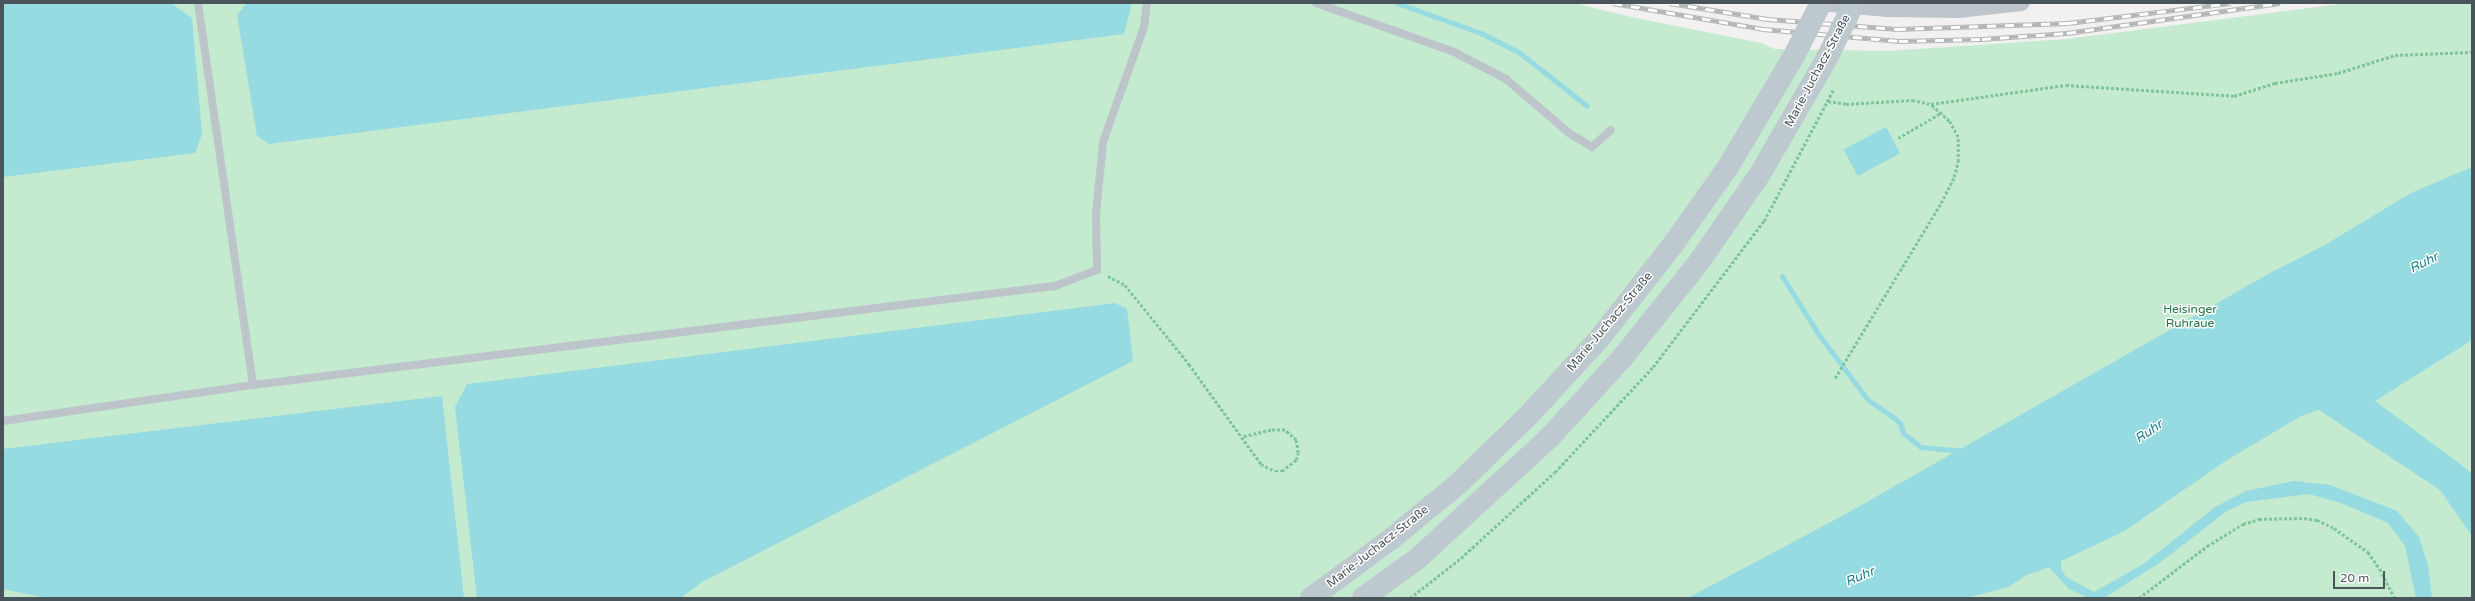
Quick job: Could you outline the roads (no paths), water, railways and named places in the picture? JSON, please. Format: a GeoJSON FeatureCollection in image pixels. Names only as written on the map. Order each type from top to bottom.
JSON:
{"type":"FeatureCollection","features":[{"type":"Feature","properties":{"kind":"main road","name":"Marie-Juchacz-Straße"},"geometry":{"type":"LineString","coordinates":[[1311,598],[1391,539],[1458,484],[1530,414],[1599,339],[1672,246],[1728,167],[1795,54],[1821,3]]}},
{"type":"Feature","properties":{"kind":"main road","name":"Marie-Juchacz-Straße"},"geometry":{"type":"LineString","coordinates":[[1364,598],[1417,559],[1545,442],[1623,357],[1699,262],[1760,174],[1828,56],[1854,3]]}},
{"type":"Feature","properties":{"kind":"street"},"geometry":{"type":"LineString","coordinates":[[1821,3],[1888,9],[1958,10],[2022,3]]}},
{"type":"Feature","properties":{"kind":"lane"},"geometry":{"type":"LineString","coordinates":[[198,3],[253,385]]}},
{"type":"Feature","properties":{"kind":"lane"},"geometry":{"type":"LineString","coordinates":[[3,421],[253,385],[1055,286],[1097,270],[1096,214],[1103,142],[1144,27],[1146,3]]}},
{"type":"Feature","properties":{"kind":"lane"},"geometry":{"type":"LineString","coordinates":[[1316,3],[1454,52],[1506,79],[1569,133],[1592,147],[1612,130]]}},
{"type":"Feature","properties":{"kind":"water"},"geometry":{"type":"Polygon","coordinates":[[[3,3],[171,3],[192,18],[202,134],[195,153],[3,177],[3,3]]]}},
{"type":"Feature","properties":{"kind":"water"},"geometry":{"type":"Polygon","coordinates":[[[247,3],[1129,3],[1131,7],[1124,34],[269,144],[257,136],[237,15],[247,3]]]}},
{"type":"Feature","properties":{"kind":"water"},"geometry":{"type":"Polygon","coordinates":[[[1886,127],[1900,153],[1858,176],[1844,150],[1886,127]]]}},
{"type":"Feature","properties":{"kind":"water","name":"Ruhr"},"geometry":{"type":"Polygon","coordinates":[[[2472,167],[2472,340],[2375,401],[2472,473],[2472,536],[2440,490],[2319,410],[2301,416],[2227,460],[2123,532],[2061,561],[2061,568],[2066,577],[2094,592],[2145,563],[2215,507],[2246,491],[2294,481],[2330,485],[2397,511],[2419,537],[2428,566],[2432,598],[2416,598],[2405,546],[2388,523],[2341,503],[2309,494],[2246,502],[2227,511],[2158,564],[2104,598],[2089,598],[2069,589],[2049,567],[2027,575],[2008,587],[1967,598],[1688,598],[1844,515],[2272,272],[2323,246],[2411,193],[2472,167]]]}},
{"type":"Feature","properties":{"kind":"water"},"geometry":{"type":"Polygon","coordinates":[[[1115,303],[1127,309],[1133,361],[702,582],[682,597],[477,598],[455,407],[467,384],[1115,303]]]}},
{"type":"Feature","properties":{"kind":"water"},"geometry":{"type":"Polygon","coordinates":[[[442,396],[464,598],[47,598],[3,589],[3,449],[442,396]]]}},
{"type":"Feature","properties":{"kind":"waterway"},"geometry":{"type":"LineString","coordinates":[[1397,3],[1481,33],[1520,53],[1587,106]]}},
{"type":"Feature","properties":{"kind":"waterway"},"geometry":{"type":"LineString","coordinates":[[1782,276],[1819,335],[1868,400],[1900,423],[1903,433],[1921,447],[1964,451]]}},
{"type":"Feature","properties":{"kind":"railway"},"geometry":{"type":"LineString","coordinates":[[1613,3],[1763,29],[1899,41],[1982,39],[2067,33],[2280,3]]}},
{"type":"Feature","properties":{"kind":"railway"},"geometry":{"type":"LineString","coordinates":[[1670,3],[1768,19],[1897,29],[2068,23],[2232,3]]}},
{"type":"Feature","properties":{"kind":"park label","name":"Heisinger Ruhraue"},"geometry":{"type":"Point","coordinates":[2190,317]}}]}
